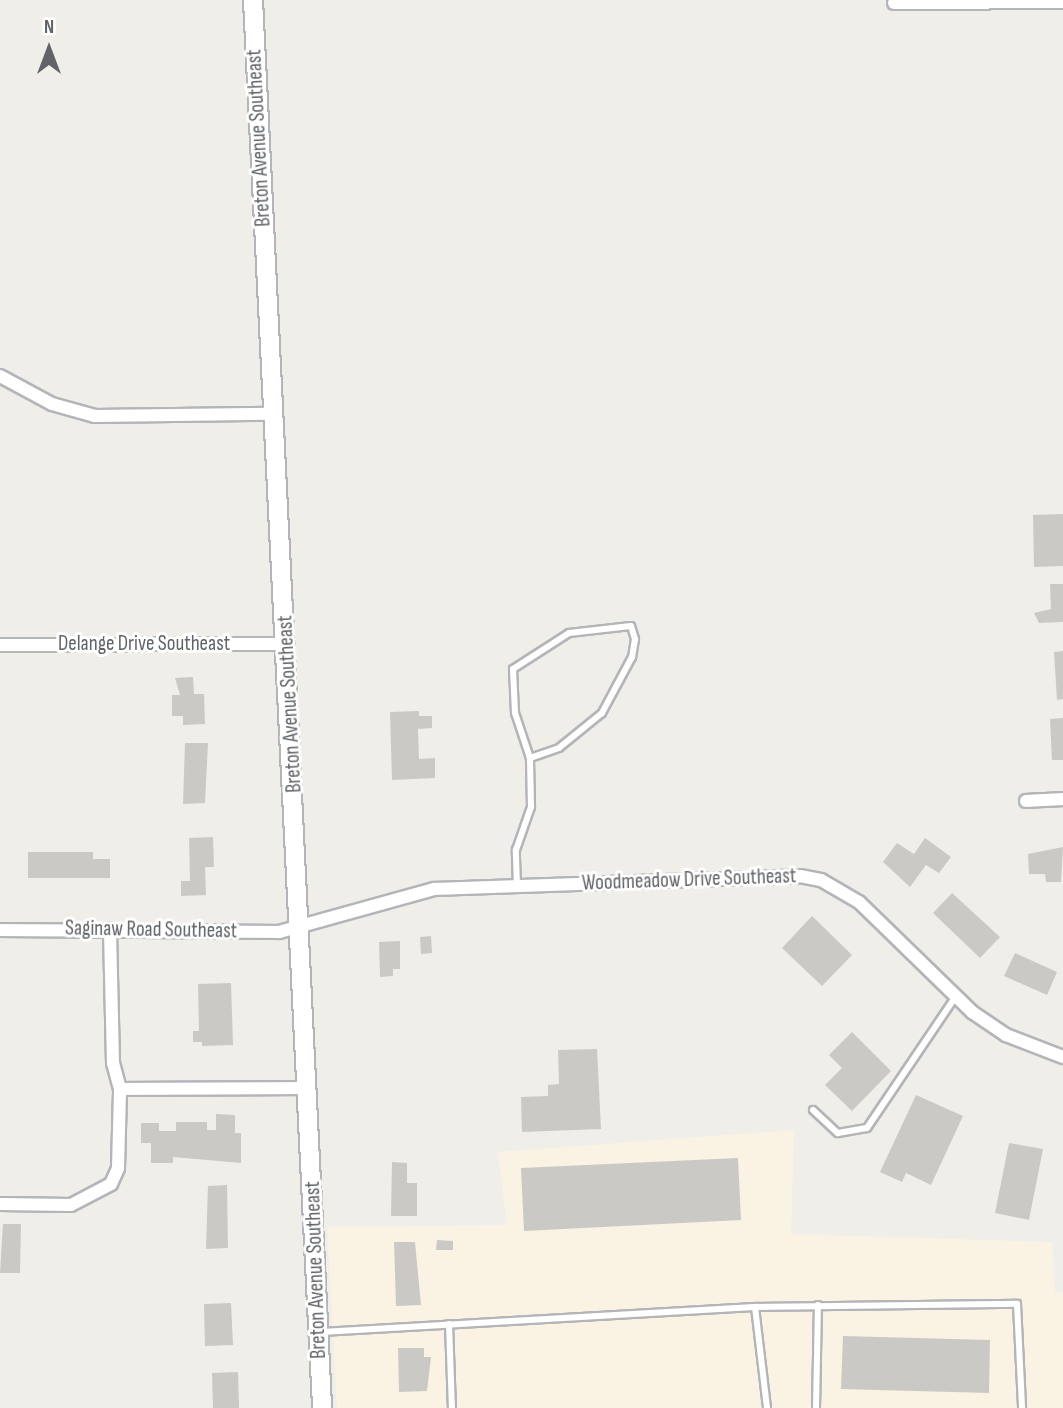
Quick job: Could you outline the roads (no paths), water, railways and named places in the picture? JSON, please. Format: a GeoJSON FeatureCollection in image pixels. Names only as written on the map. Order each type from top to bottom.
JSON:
{"type":"FeatureCollection","features":[{"type":"Feature","properties":{"kind":"main road","name":"Breton Avenue Southeast"},"geometry":{"type":"LineString","coordinates":[[253,0],[271,414],[287,644],[322,1408]]}},
{"type":"Feature","properties":{"kind":"street"},"geometry":{"type":"LineString","coordinates":[[894,3],[1063,2]]}},
{"type":"Feature","properties":{"kind":"street"},"geometry":{"type":"LineString","coordinates":[[0,376],[52,404],[95,416],[271,414]]}},
{"type":"Feature","properties":{"kind":"street","name":"Delange Drive Southeast"},"geometry":{"type":"LineString","coordinates":[[0,645],[287,644]]}},
{"type":"Feature","properties":{"kind":"street"},"geometry":{"type":"LineString","coordinates":[[1026,801],[1063,799]]}},
{"type":"Feature","properties":{"kind":"street","name":"Woodmeadow Drive Southeast"},"geometry":{"type":"LineString","coordinates":[[300,926],[410,894],[517,886],[765,876],[821,880],[859,902],[956,996],[1006,1035],[1063,1057]]}},
{"type":"Feature","properties":{"kind":"street","name":"Saginaw Road Southeast"},"geometry":{"type":"LineString","coordinates":[[0,930],[279,932],[300,926]]}},
{"type":"Feature","properties":{"kind":"street"},"geometry":{"type":"LineString","coordinates":[[5,1203],[71,1205],[111,1184],[118,1168],[121,1142],[120,1089],[113,1063],[110,929]]}},
{"type":"Feature","properties":{"kind":"street"},"geometry":{"type":"LineString","coordinates":[[120,1089],[308,1088]]}},
{"type":"Feature","properties":{"kind":"lane"},"geometry":{"type":"LineString","coordinates":[[517,886],[516,850],[531,807],[530,758],[510,686],[515,664],[569,634],[598,627],[631,626],[635,639],[632,657],[601,713],[559,748],[530,758]]}},
{"type":"Feature","properties":{"kind":"lane"},"geometry":{"type":"LineString","coordinates":[[813,1110],[838,1133],[867,1128],[956,996]]}},
{"type":"Feature","properties":{"kind":"lane"},"geometry":{"type":"LineString","coordinates":[[318,1332],[755,1307],[1017,1304],[1021,1408]]}},
{"type":"Feature","properties":{"kind":"lane"},"geometry":{"type":"LineString","coordinates":[[816,1408],[818,1305]]}},
{"type":"Feature","properties":{"kind":"lane"},"geometry":{"type":"LineString","coordinates":[[755,1307],[767,1408]]}},
{"type":"Feature","properties":{"kind":"lane"},"geometry":{"type":"LineString","coordinates":[[449,1324],[452,1408]]}}]}
